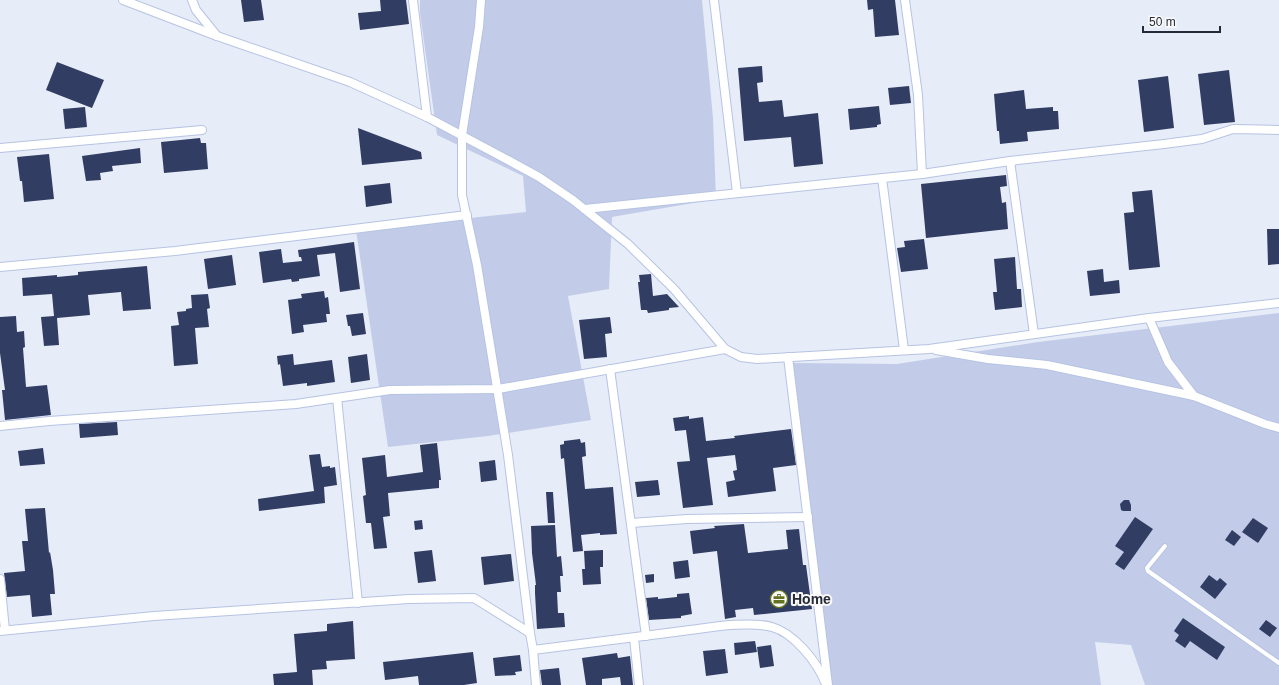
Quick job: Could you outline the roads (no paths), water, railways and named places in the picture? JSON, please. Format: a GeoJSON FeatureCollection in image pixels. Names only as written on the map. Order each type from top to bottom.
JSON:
{"type":"FeatureCollection","features":[{"type":"Feature","properties":{"kind":"street"},"geometry":{"type":"LineString","coordinates":[[123,0],[217,36],[350,82],[427,117],[539,177],[585,209],[628,244],[664,279],[725,349],[741,357],[757,359],[929,349],[1149,318],[1279,303]]}},
{"type":"Feature","properties":{"kind":"street"},"geometry":{"type":"LineString","coordinates":[[192,0],[196,10],[217,36]]}},
{"type":"Feature","properties":{"kind":"street"},"geometry":{"type":"LineString","coordinates":[[413,0],[427,117]]}},
{"type":"Feature","properties":{"kind":"street"},"geometry":{"type":"LineString","coordinates":[[481,0],[479,27],[462,135],[462,195],[477,265],[508,455],[533,650],[536,685]]}},
{"type":"Feature","properties":{"kind":"street"},"geometry":{"type":"LineString","coordinates":[[714,0],[737,193]]}},
{"type":"Feature","properties":{"kind":"street"},"geometry":{"type":"LineString","coordinates":[[905,0],[918,96],[922,174]]}},
{"type":"Feature","properties":{"kind":"street"},"geometry":{"type":"LineString","coordinates":[[585,209],[922,174],[1010,161],[1202,139],[1233,129],[1279,130]]}},
{"type":"Feature","properties":{"kind":"street"},"geometry":{"type":"LineString","coordinates":[[0,148],[202,130]]}},
{"type":"Feature","properties":{"kind":"street"},"geometry":{"type":"LineString","coordinates":[[1010,161],[1034,334]]}},
{"type":"Feature","properties":{"kind":"street"},"geometry":{"type":"LineString","coordinates":[[882,178],[904,350]]}},
{"type":"Feature","properties":{"kind":"street"},"geometry":{"type":"LineString","coordinates":[[0,267],[175,251],[467,215]]}},
{"type":"Feature","properties":{"kind":"street"},"geometry":{"type":"LineString","coordinates":[[1149,318],[1168,362],[1194,396]]}},
{"type":"Feature","properties":{"kind":"street"},"geometry":{"type":"LineString","coordinates":[[0,426],[49,421],[296,404],[390,390],[498,390],[725,349]]}},
{"type":"Feature","properties":{"kind":"street"},"geometry":{"type":"LineString","coordinates":[[929,349],[988,359],[1047,365],[1194,396],[1279,428]]}},
{"type":"Feature","properties":{"kind":"street"},"geometry":{"type":"LineString","coordinates":[[788,357],[827,685]]}},
{"type":"Feature","properties":{"kind":"street"},"geometry":{"type":"LineString","coordinates":[[610,369],[646,636]]}},
{"type":"Feature","properties":{"kind":"street"},"geometry":{"type":"LineString","coordinates":[[337,398],[358,603]]}},
{"type":"Feature","properties":{"kind":"street"},"geometry":{"type":"LineString","coordinates":[[631,523],[687,519],[808,517]]}},
{"type":"Feature","properties":{"kind":"street"},"geometry":{"type":"LineString","coordinates":[[0,579],[2,630],[154,616],[409,599],[474,598],[530,634]]}},
{"type":"Feature","properties":{"kind":"street"},"geometry":{"type":"LineString","coordinates":[[533,650],[718,627],[758,624],[773,628],[784,634],[804,649],[820,671],[827,685]]}},
{"type":"Feature","properties":{"kind":"street"},"geometry":{"type":"LineString","coordinates":[[634,638],[639,685]]}},
{"type":"Feature","properties":{"kind":"lane"},"geometry":{"type":"LineString","coordinates":[[1165,546],[1148,568],[1148,571],[1279,663]]}},
{"type":"Feature","properties":{"kind":"place","name":"Home"},"geometry":{"type":"Point","coordinates":[779,599]}}]}
